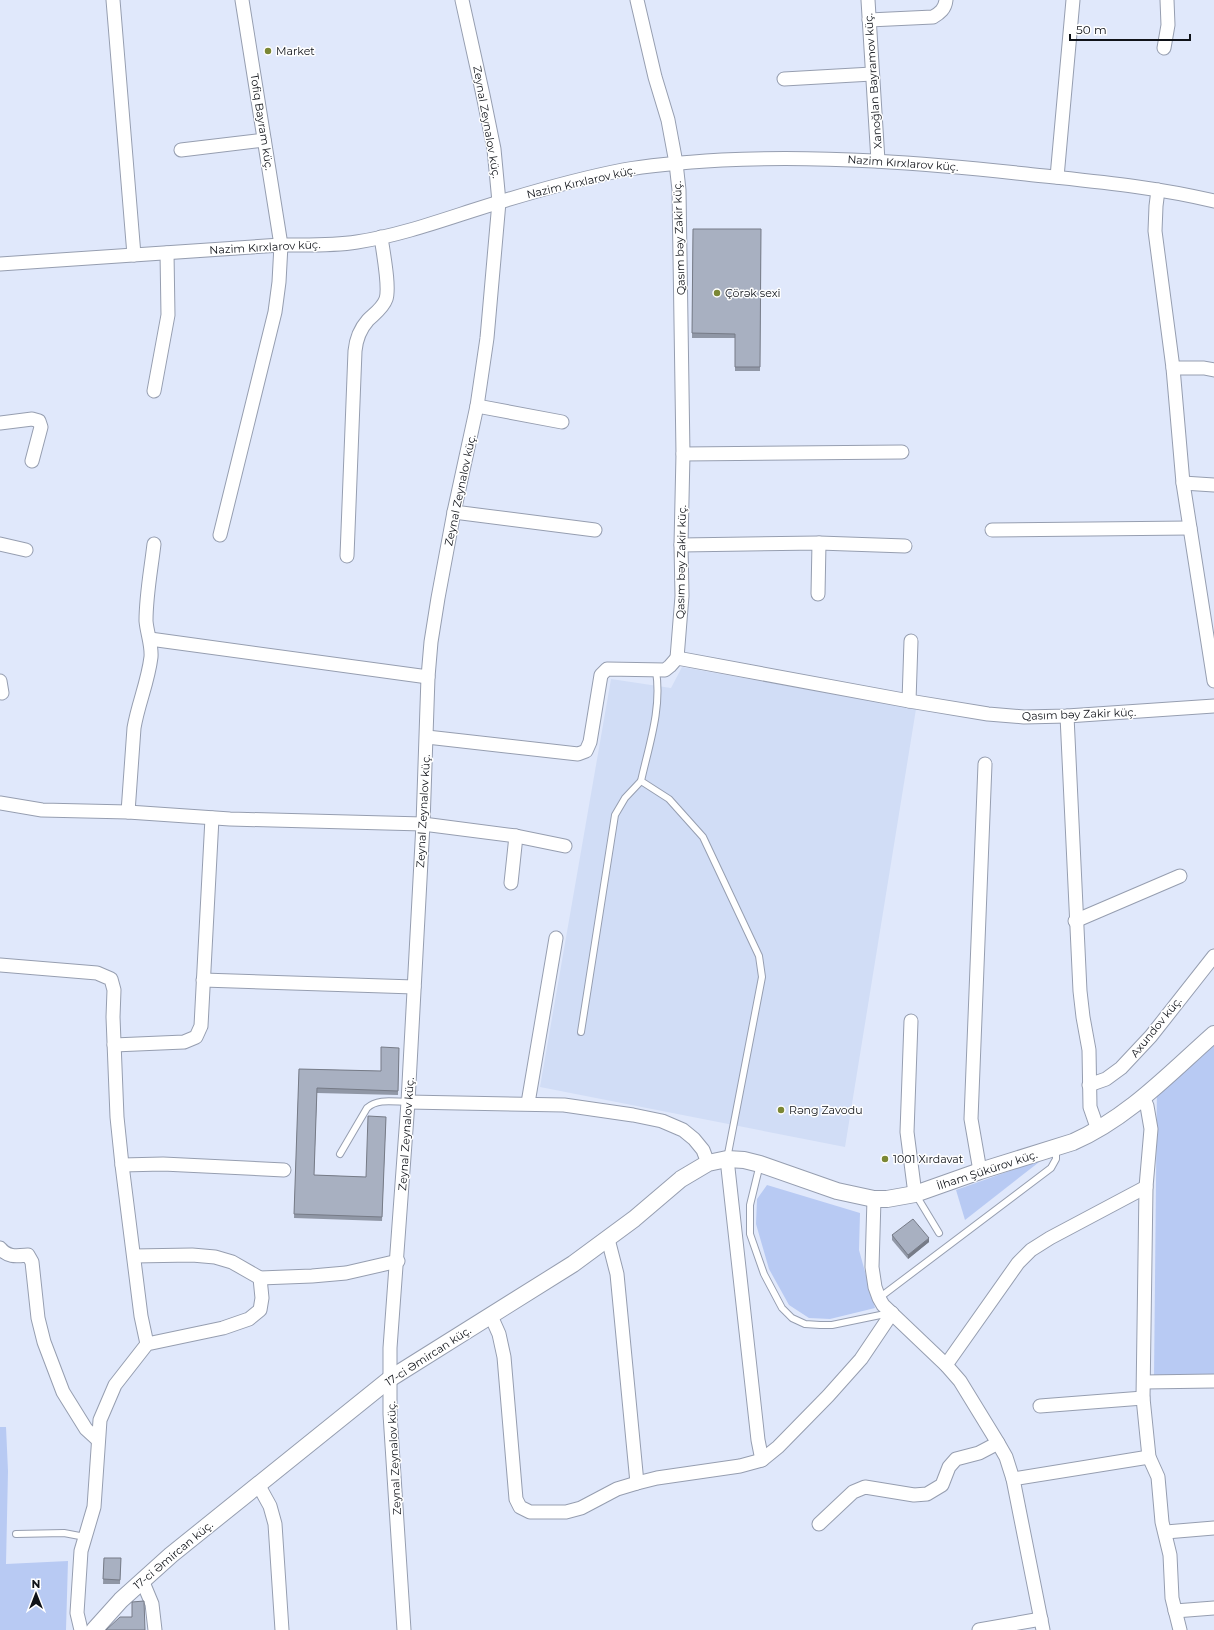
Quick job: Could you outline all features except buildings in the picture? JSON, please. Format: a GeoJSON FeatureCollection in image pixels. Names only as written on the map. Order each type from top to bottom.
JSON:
{"type":"FeatureCollection","features":[{"type":"Feature","properties":{"kind":"street"},"geometry":{"type":"LineString","coordinates":[[113,0],[134,255]]}},
{"type":"Feature","properties":{"kind":"street","name":"Tofiq Bayram küç."},"geometry":{"type":"LineString","coordinates":[[220,535],[275,312],[279,282],[281,245],[242,0]]}},
{"type":"Feature","properties":{"kind":"street","name":"Zeynal Zeynalov küç."},"geometry":{"type":"LineString","coordinates":[[404,1630],[390,1414],[390,1348],[398,1261],[408,1102],[423,824],[428,677],[431,642],[438,598],[454,512],[477,406],[487,338],[499,202],[494,148],[462,0]]}},
{"type":"Feature","properties":{"kind":"street","name":"Qasım bəy Zakir küç."},"geometry":{"type":"LineString","coordinates":[[637,0],[655,78],[668,120],[676,163],[679,198],[683,454],[681,545],[682,596],[677,658],[909,701],[988,714],[1024,717],[1067,716],[1214,706]]}},
{"type":"Feature","properties":{"kind":"street","name":"Xanoğlan Bayramov küç."},"geometry":{"type":"LineString","coordinates":[[868,0],[878,161]]}},
{"type":"Feature","properties":{"kind":"street"},"geometry":{"type":"LineString","coordinates":[[869,20],[933,17],[940,13],[946,0]]}},
{"type":"Feature","properties":{"kind":"street"},"geometry":{"type":"LineString","coordinates":[[1058,177],[1073,0]]}},
{"type":"Feature","properties":{"kind":"street"},"geometry":{"type":"LineString","coordinates":[[1164,48],[1168,25],[1167,0]]}},
{"type":"Feature","properties":{"kind":"street"},"geometry":{"type":"LineString","coordinates":[[784,78],[872,74]]}},
{"type":"Feature","properties":{"kind":"street"},"geometry":{"type":"LineString","coordinates":[[181,150],[264,140]]}},
{"type":"Feature","properties":{"kind":"street","name":"Nazim Kırxlarov küç."},"geometry":{"type":"LineString","coordinates":[[0,264],[281,245],[355,243],[381,237],[499,202],[623,170],[676,163],[754,158],[813,158],[977,168],[1158,190],[1214,200]]}},
{"type":"Feature","properties":{"kind":"street"},"geometry":{"type":"LineString","coordinates":[[1158,190],[1155,231],[1173,368],[1183,484],[1214,681]]}},
{"type":"Feature","properties":{"kind":"street"},"geometry":{"type":"LineString","coordinates":[[346,556],[356,338],[366,322],[386,300],[387,290],[381,237]]}},
{"type":"Feature","properties":{"kind":"street"},"geometry":{"type":"LineString","coordinates":[[154,391],[168,315],[167,253]]}},
{"type":"Feature","properties":{"kind":"street"},"geometry":{"type":"LineString","coordinates":[[1173,368],[1204,368],[1214,370]]}},
{"type":"Feature","properties":{"kind":"street"},"geometry":{"type":"LineString","coordinates":[[477,406],[562,422]]}},
{"type":"Feature","properties":{"kind":"street"},"geometry":{"type":"LineString","coordinates":[[0,423],[32,419],[39,421],[41,427],[32,461]]}},
{"type":"Feature","properties":{"kind":"street"},"geometry":{"type":"LineString","coordinates":[[683,454],[902,452]]}},
{"type":"Feature","properties":{"kind":"street"},"geometry":{"type":"LineString","coordinates":[[1183,484],[1214,485]]}},
{"type":"Feature","properties":{"kind":"street"},"geometry":{"type":"LineString","coordinates":[[454,512],[595,530]]}},
{"type":"Feature","properties":{"kind":"street"},"geometry":{"type":"LineString","coordinates":[[992,530],[1190,528]]}},
{"type":"Feature","properties":{"kind":"street"},"geometry":{"type":"LineString","coordinates":[[818,594],[819,542]]}},
{"type":"Feature","properties":{"kind":"street"},"geometry":{"type":"LineString","coordinates":[[681,545],[819,542],[905,546]]}},
{"type":"Feature","properties":{"kind":"street"},"geometry":{"type":"LineString","coordinates":[[0,544],[26,550]]}},
{"type":"Feature","properties":{"kind":"street"},"geometry":{"type":"LineString","coordinates":[[128,812],[134,728],[136,715],[143,696],[151,656],[150,640],[146,623],[146,604],[154,544]]}},
{"type":"Feature","properties":{"kind":"street"},"geometry":{"type":"LineString","coordinates":[[150,640],[428,677]]}},
{"type":"Feature","properties":{"kind":"street"},"geometry":{"type":"LineString","coordinates":[[909,701],[911,641]]}},
{"type":"Feature","properties":{"kind":"street"},"geometry":{"type":"LineString","coordinates":[[427,737],[578,754],[586,751],[590,742],[601,675],[607,669],[665,670],[677,658]]}},
{"type":"Feature","properties":{"kind":"street"},"geometry":{"type":"LineString","coordinates":[[1067,716],[1080,991],[1089,1050],[1090,1107],[1098,1130]]}},
{"type":"Feature","properties":{"kind":"street"},"geometry":{"type":"LineString","coordinates":[[980,1171],[971,1119],[985,764]]}},
{"type":"Feature","properties":{"kind":"street"},"geometry":{"type":"LineString","coordinates":[[0,803],[42,810],[128,812],[212,818],[423,824],[516,836],[565,846]]}},
{"type":"Feature","properties":{"kind":"street"},"geometry":{"type":"LineString","coordinates":[[114,1045],[184,1042],[196,1037],[201,1026],[212,818]]}},
{"type":"Feature","properties":{"kind":"street"},"geometry":{"type":"LineString","coordinates":[[511,883],[516,836]]}},
{"type":"Feature","properties":{"kind":"street"},"geometry":{"type":"LineString","coordinates":[[1076,921],[1180,876]]}},
{"type":"Feature","properties":{"kind":"street"},"geometry":{"type":"LineString","coordinates":[[528,1104],[556,938]]}},
{"type":"Feature","properties":{"kind":"street","name":"Axundov küç."},"geometry":{"type":"LineString","coordinates":[[1089,1085],[1106,1079],[1121,1068],[1151,1036],[1214,956]]}},
{"type":"Feature","properties":{"kind":"street"},"geometry":{"type":"LineString","coordinates":[[0,965],[97,973],[111,979],[114,990],[114,1045],[117,1117],[141,1316],[147,1344]]}},
{"type":"Feature","properties":{"kind":"street"},"geometry":{"type":"LineString","coordinates":[[203,980],[414,987]]}},
{"type":"Feature","properties":{"kind":"street"},"geometry":{"type":"LineString","coordinates":[[911,1021],[907,1132],[915,1194]]}},
{"type":"Feature","properties":{"kind":"street","name":"İlham Şükürov küç."},"geometry":{"type":"LineString","coordinates":[[727,1159],[744,1160],[760,1164],[837,1191],[874,1199],[887,1199],[915,1194],[980,1171],[1056,1148],[1098,1130],[1143,1097],[1214,1034]]}},
{"type":"Feature","properties":{"kind":"street"},"geometry":{"type":"LineString","coordinates":[[1143,1097],[1147,1106],[1151,1129],[1146,1187],[1143,1398],[1149,1457],[1158,1478],[1162,1522],[1166,1532],[1170,1555],[1172,1598],[1180,1630]]}},
{"type":"Feature","properties":{"kind":"street"},"geometry":{"type":"LineString","coordinates":[[408,1102],[528,1104],[579,1107],[633,1115],[662,1121],[683,1130],[694,1139],[703,1150],[708,1163]]}},
{"type":"Feature","properties":{"kind":"street"},"geometry":{"type":"LineString","coordinates":[[727,1159],[758,1440],[762,1460]]}},
{"type":"Feature","properties":{"kind":"street","name":"17-ci Əmircan küç."},"geometry":{"type":"LineString","coordinates":[[94,1630],[117,1604],[142,1580],[391,1378],[491,1316],[608,1240],[681,1179],[708,1163],[727,1159]]}},
{"type":"Feature","properties":{"kind":"street"},"geometry":{"type":"LineString","coordinates":[[122,1165],[163,1164],[284,1170]]}},
{"type":"Feature","properties":{"kind":"street"},"geometry":{"type":"LineString","coordinates":[[946,1365],[1018,1264],[1031,1250],[1146,1187]]}},
{"type":"Feature","properties":{"kind":"street"},"geometry":{"type":"LineString","coordinates":[[874,1199],[872,1267],[874,1287],[879,1298],[883,1305],[946,1365],[960,1381],[1006,1457],[1013,1479],[1042,1624],[979,1630]]}},
{"type":"Feature","properties":{"kind":"street"},"geometry":{"type":"LineString","coordinates":[[608,1240],[617,1274],[637,1482]]}},
{"type":"Feature","properties":{"kind":"street"},"geometry":{"type":"LineString","coordinates":[[0,1248],[5,1254],[13,1256],[28,1256],[32,1262],[38,1318],[44,1342],[63,1392],[86,1429],[98,1440]]}},
{"type":"Feature","properties":{"kind":"street"},"geometry":{"type":"LineString","coordinates":[[134,1256],[192,1255],[215,1257],[232,1262],[260,1278],[346,1273],[398,1261]]}},
{"type":"Feature","properties":{"kind":"street"},"geometry":{"type":"LineString","coordinates":[[81,1630],[78,1623],[77,1613],[81,1552],[94,1507],[100,1420],[115,1385],[147,1344],[223,1328],[249,1318],[260,1310],[262,1298],[260,1278]]}},
{"type":"Feature","properties":{"kind":"street"},"geometry":{"type":"LineString","coordinates":[[491,1316],[499,1334],[504,1357],[516,1499],[520,1507],[530,1512],[566,1512],[581,1508],[637,1482],[740,1466],[762,1460],[778,1447],[828,1396],[861,1359],[892,1313]]}},
{"type":"Feature","properties":{"kind":"street"},"geometry":{"type":"LineString","coordinates":[[1144,1382],[1214,1381]]}},
{"type":"Feature","properties":{"kind":"street"},"geometry":{"type":"LineString","coordinates":[[1040,1406],[1143,1398]]}},
{"type":"Feature","properties":{"kind":"street"},"geometry":{"type":"LineString","coordinates":[[819,1524],[853,1492],[865,1487],[914,1495],[927,1494],[942,1485],[949,1467],[956,1459],[979,1453],[998,1443]]}},
{"type":"Feature","properties":{"kind":"street"},"geometry":{"type":"LineString","coordinates":[[1013,1479],[1149,1457]]}},
{"type":"Feature","properties":{"kind":"street"},"geometry":{"type":"LineString","coordinates":[[259,1486],[270,1506],[276,1524],[282,1630]]}},
{"type":"Feature","properties":{"kind":"street"},"geometry":{"type":"LineString","coordinates":[[1166,1532],[1214,1528]]}},
{"type":"Feature","properties":{"kind":"street"},"geometry":{"type":"LineString","coordinates":[[142,1580],[152,1604],[155,1630]]}},
{"type":"Feature","properties":{"kind":"street"},"geometry":{"type":"LineString","coordinates":[[1175,1611],[1214,1608]]}},
{"type":"Feature","properties":{"kind":"lane"},"geometry":{"type":"LineString","coordinates":[[581,1032],[615,815],[625,798],[641,780],[658,704],[659,686],[656,671]]}},
{"type":"Feature","properties":{"kind":"lane"},"geometry":{"type":"LineString","coordinates":[[641,780],[668,799],[703,837],[759,956],[762,977],[727,1159]]}},
{"type":"Feature","properties":{"kind":"lane"},"geometry":{"type":"LineString","coordinates":[[340,1154],[367,1108],[372,1103],[380,1101],[408,1102]]}},
{"type":"Feature","properties":{"kind":"lane"},"geometry":{"type":"LineString","coordinates":[[879,1298],[1051,1168],[1056,1159],[1056,1148]]}},
{"type":"Feature","properties":{"kind":"lane"},"geometry":{"type":"LineString","coordinates":[[760,1164],[750,1205],[750,1234],[764,1274],[782,1308],[792,1318],[804,1324],[820,1325],[832,1325],[892,1313]]}},
{"type":"Feature","properties":{"kind":"lane"},"geometry":{"type":"LineString","coordinates":[[915,1194],[939,1232]]}},
{"type":"Feature","properties":{"kind":"lane"},"geometry":{"type":"LineString","coordinates":[[16,1534],[64,1533],[85,1537]]}},
{"type":"Feature","properties":{"kind":"shaded area","name":"Rəng Zavodu"},"geometry":{"type":"Polygon","coordinates":[[[682,667],[916,709],[845,1147],[540,1087],[611,679],[671,688],[682,667]]]}},
{"type":"Feature","properties":{"kind":"shaded area"},"geometry":{"type":"Polygon","coordinates":[[[1214,1043],[1214,1375],[1154,1377],[1157,1083],[1214,1043]]]}},
{"type":"Feature","properties":{"kind":"shaded area"},"geometry":{"type":"Polygon","coordinates":[[[1043,1159],[965,1220],[956,1190],[1043,1159]]]}},
{"type":"Feature","properties":{"kind":"shaded area"},"geometry":{"type":"Polygon","coordinates":[[[767,1185],[860,1213],[859,1250],[875,1308],[830,1319],[809,1318],[789,1305],[769,1269],[756,1224],[757,1199],[767,1185]]]}},
{"type":"Feature","properties":{"kind":"shaded area"},"geometry":{"type":"Polygon","coordinates":[[[0,1427],[6,1427],[8,1471],[6,1564],[68,1561],[66,1630],[0,1630],[0,1427]]]}},
{"type":"Feature","properties":{"kind":"place","name":"Market"},"geometry":{"type":"Point","coordinates":[268,51]}},
{"type":"Feature","properties":{"kind":"place","name":"Çörək sexi"},"geometry":{"type":"Point","coordinates":[717,293]}},
{"type":"Feature","properties":{"kind":"place","name":"Rəng Zavodu"},"geometry":{"type":"Point","coordinates":[781,1110]}},
{"type":"Feature","properties":{"kind":"place","name":"1001 Xırdavat"},"geometry":{"type":"Point","coordinates":[885,1159]}}]}
